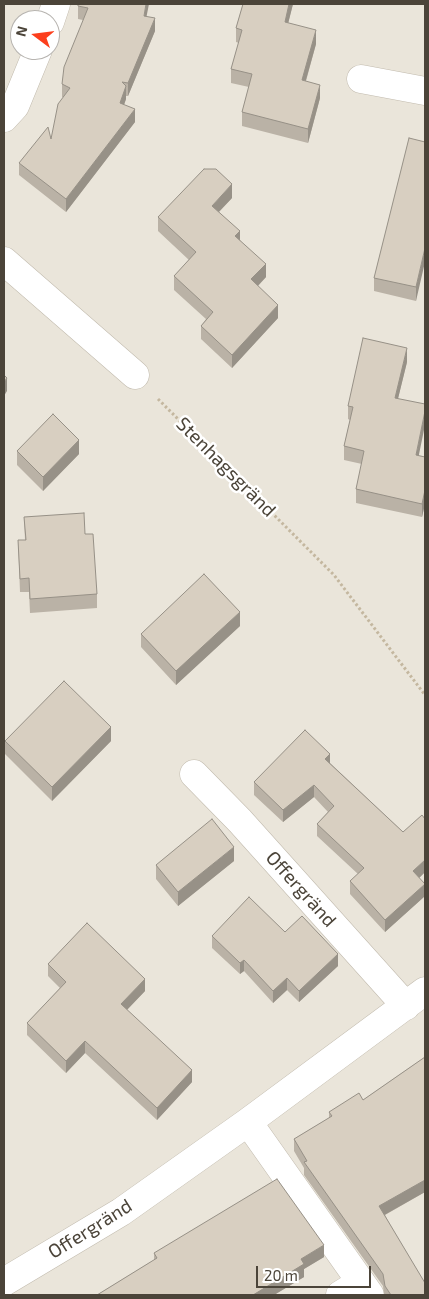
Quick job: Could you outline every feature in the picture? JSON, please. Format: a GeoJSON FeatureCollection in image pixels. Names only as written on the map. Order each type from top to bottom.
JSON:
{"type":"FeatureCollection","features":[{"type":"Feature","properties":{"kind":"street"},"geometry":{"type":"LineString","coordinates":[[9,112],[33,60]]}},
{"type":"Feature","properties":{"kind":"street"},"geometry":{"type":"LineString","coordinates":[[361,79],[425,91]]}},
{"type":"Feature","properties":{"kind":"street"},"geometry":{"type":"LineString","coordinates":[[4,261],[135,375]]}},
{"type":"Feature","properties":{"kind":"street","name":"Offergränd"},"geometry":{"type":"LineString","coordinates":[[4,1282],[121,1212],[416,999],[194,774]]}},
{"type":"Feature","properties":{"kind":"street"},"geometry":{"type":"LineString","coordinates":[[248,1122],[357,1291]]}},
{"type":"Feature","properties":{"kind":"path","name":"Stenhagsgränd"},"geometry":{"type":"LineString","coordinates":[[135,375],[334,575],[425,695]]}},
{"type":"Feature","properties":{"kind":"shaded area"},"geometry":{"type":"Polygon","coordinates":[[[4,4],[425,4],[425,1295],[4,1295],[4,4]]]}},
{"type":"Feature","properties":{"kind":"building"},"geometry":{"type":"Polygon","coordinates":[[[78,4],[146,4],[144,16],[155,18],[128,83],[122,82],[126,86],[120,103],[135,109],[66,199],[19,163],[48,127],[51,139],[58,104],[70,88],[62,84],[64,67],[88,8],[78,6],[78,4]]]}},
{"type":"Feature","properties":{"kind":"building"},"geometry":{"type":"Polygon","coordinates":[[[243,4],[289,4],[285,22],[316,30],[302,80],[320,85],[308,129],[242,112],[252,74],[231,69],[242,30],[236,28],[243,4]]]}},
{"type":"Feature","properties":{"kind":"building"},"geometry":{"type":"Polygon","coordinates":[[[409,138],[425,142],[425,248],[416,287],[374,278],[409,138]]]}},
{"type":"Feature","properties":{"kind":"building"},"geometry":{"type":"Polygon","coordinates":[[[204,169],[216,169],[232,184],[212,206],[240,231],[235,236],[266,264],[251,279],[278,305],[232,355],[201,326],[213,312],[174,276],[196,252],[158,217],[204,169]]]}},
{"type":"Feature","properties":{"kind":"building"},"geometry":{"type":"Polygon","coordinates":[[[363,338],[407,348],[395,398],[425,404],[416,455],[425,457],[425,490],[422,504],[356,489],[364,451],[344,446],[353,407],[348,406],[363,338]]]}},
{"type":"Feature","properties":{"kind":"building"},"geometry":{"type":"Polygon","coordinates":[[[53,414],[79,440],[43,477],[17,451],[53,414]]]}},
{"type":"Feature","properties":{"kind":"building"},"geometry":{"type":"Polygon","coordinates":[[[84,513],[85,534],[93,534],[97,594],[30,599],[29,578],[20,579],[18,540],[26,540],[24,517],[84,513]]]}},
{"type":"Feature","properties":{"kind":"building"},"geometry":{"type":"Polygon","coordinates":[[[204,574],[240,612],[176,671],[141,634],[204,574]]]}},
{"type":"Feature","properties":{"kind":"building"},"geometry":{"type":"Polygon","coordinates":[[[64,681],[111,727],[52,787],[5,741],[64,681]]]}},
{"type":"Feature","properties":{"kind":"building"},"geometry":{"type":"Polygon","coordinates":[[[305,730],[330,754],[325,759],[403,832],[422,815],[425,819],[425,860],[413,871],[425,884],[385,920],[350,881],[364,868],[317,824],[334,806],[314,785],[283,810],[254,782],[305,730]]]}},
{"type":"Feature","properties":{"kind":"building"},"geometry":{"type":"Polygon","coordinates":[[[212,819],[234,847],[178,892],[156,865],[212,819]]]}},
{"type":"Feature","properties":{"kind":"building"},"geometry":{"type":"Polygon","coordinates":[[[249,897],[285,932],[302,916],[338,954],[299,991],[287,978],[273,991],[244,960],[240,963],[212,936],[249,897]]]}},
{"type":"Feature","properties":{"kind":"building"},"geometry":{"type":"Polygon","coordinates":[[[87,923],[145,979],[121,1004],[192,1070],[157,1108],[85,1041],[66,1061],[27,1023],[66,982],[48,964],[87,923]]]}},
{"type":"Feature","properties":{"kind":"building"},"geometry":{"type":"Polygon","coordinates":[[[425,1057],[425,1180],[379,1206],[425,1283],[425,1295],[391,1295],[385,1286],[383,1274],[304,1162],[307,1161],[294,1139],[332,1116],[329,1112],[359,1093],[363,1100],[425,1057]]]}},
{"type":"Feature","properties":{"kind":"building"},"geometry":{"type":"Polygon","coordinates":[[[277,1179],[324,1245],[301,1259],[304,1264],[253,1295],[97,1295],[157,1258],[154,1253],[277,1179]]]}}]}
